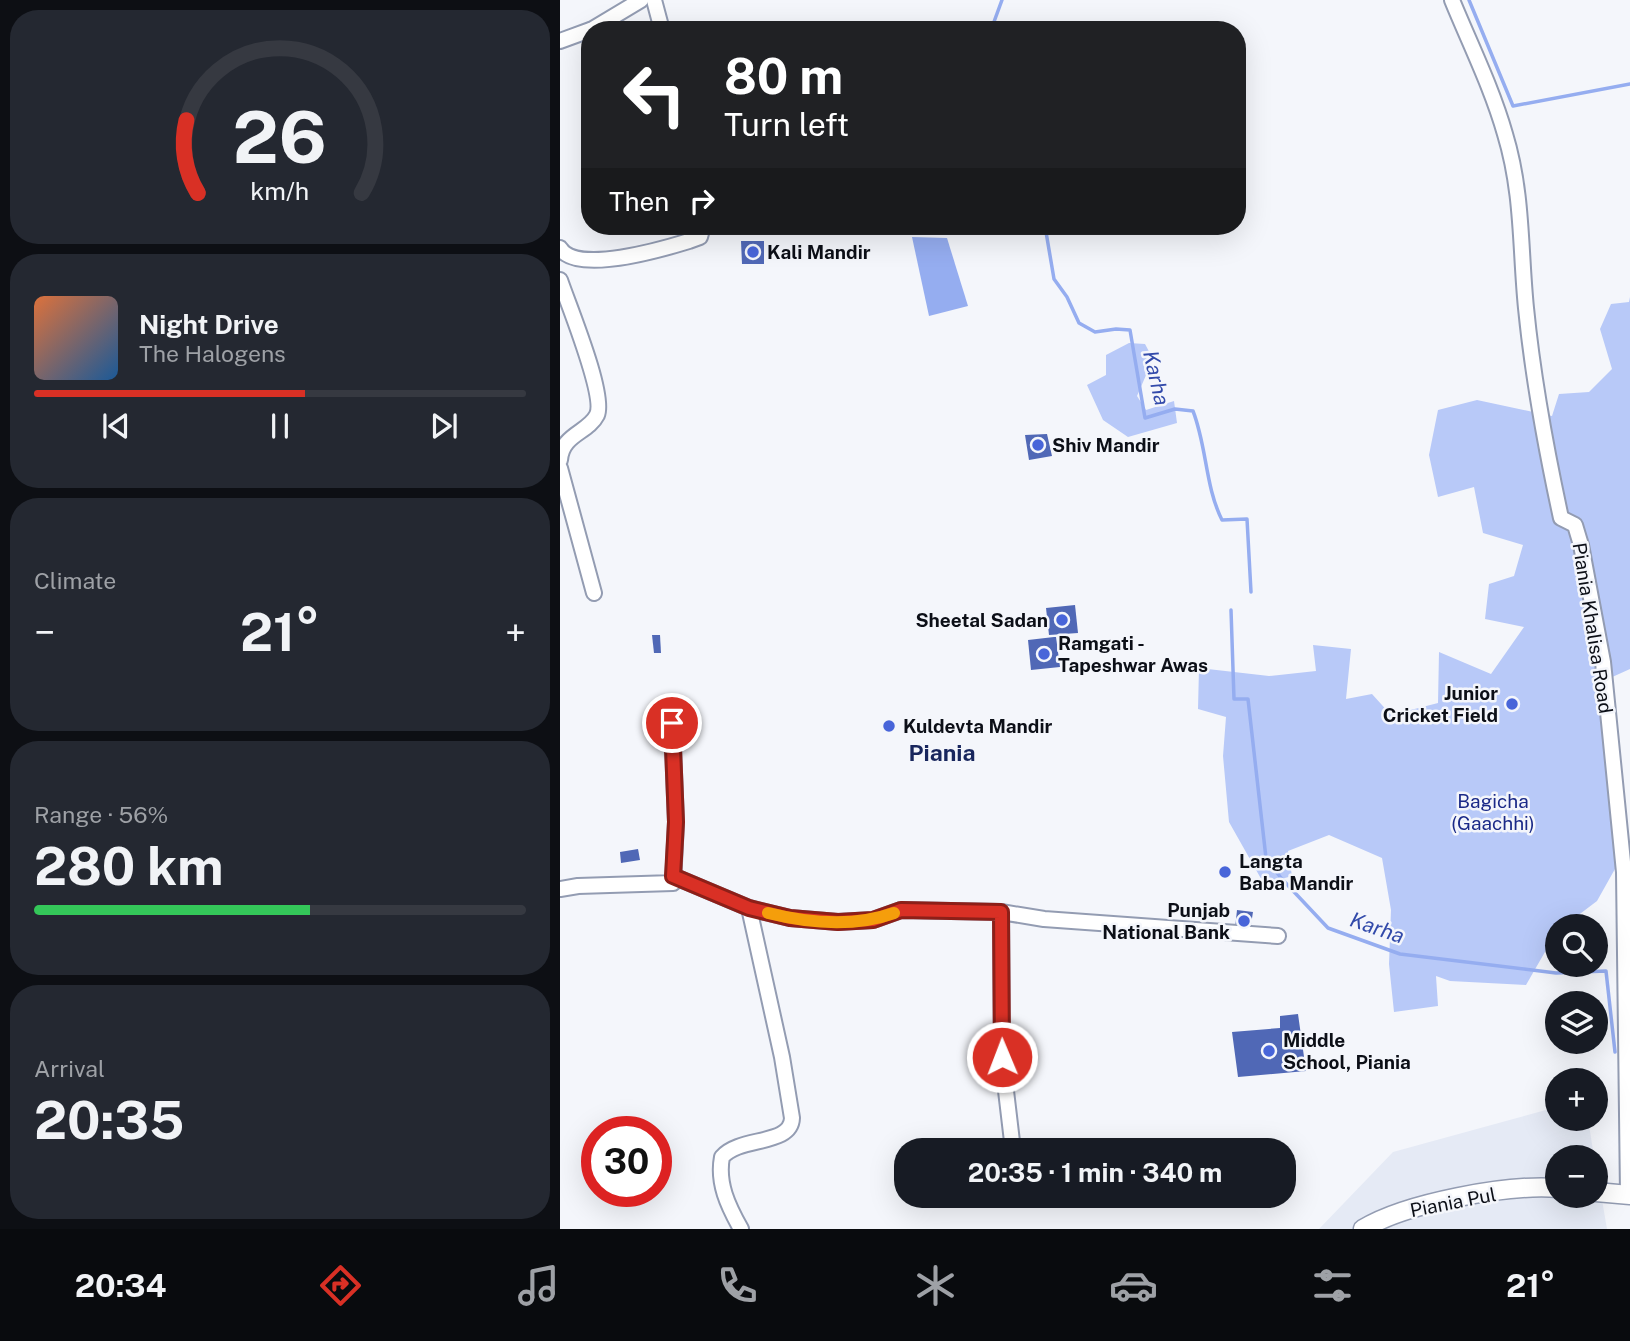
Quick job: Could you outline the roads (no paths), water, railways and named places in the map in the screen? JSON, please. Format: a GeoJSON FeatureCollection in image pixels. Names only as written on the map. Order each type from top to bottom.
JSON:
{"type":"FeatureCollection","features":[{"type":"Feature","properties":{"kind":"main road","name":"Piania Pul"},"geometry":{"type":"LineString","coordinates":[[1363,1229],[1415,1206],[1476,1195],[1545,1189]]}},
{"type":"Feature","properties":{"kind":"main road"},"geometry":{"type":"LineString","coordinates":[[1608,1193],[1629,1195]]}},
{"type":"Feature","properties":{"kind":"street"},"geometry":{"type":"LineString","coordinates":[[605,21],[641,0]]}},
{"type":"Feature","properties":{"kind":"street"},"geometry":{"type":"LineString","coordinates":[[654,0],[660,21]]}},
{"type":"Feature","properties":{"kind":"street","name":"Piania Khalisa Road"},"geometry":{"type":"LineString","coordinates":[[1452,0],[1505,134],[1519,203],[1526,307],[1551,469],[1561,519],[1575,525],[1581,545],[1603,662],[1624,872],[1629,1195]]}},
{"type":"Feature","properties":{"kind":"street"},"geometry":{"type":"LineString","coordinates":[[560,41],[581,33]]}},
{"type":"Feature","properties":{"kind":"street"},"geometry":{"type":"LineString","coordinates":[[560,254],[572,258],[599,260],[689,241],[701,235]]}},
{"type":"Feature","properties":{"kind":"street"},"geometry":{"type":"LineString","coordinates":[[560,280],[591,371],[598,412],[594,420],[570,438],[560,460]]}},
{"type":"Feature","properties":{"kind":"street"},"geometry":{"type":"LineString","coordinates":[[560,468],[594,593]]}},
{"type":"Feature","properties":{"kind":"street"},"geometry":{"type":"LineString","coordinates":[[560,889],[673,883],[676,822],[672,723]]}},
{"type":"Feature","properties":{"kind":"street"},"geometry":{"type":"LineString","coordinates":[[673,876],[749,908],[790,918],[838,922],[873,920],[901,910],[1001,912],[1044,919],[1278,936]]}},
{"type":"Feature","properties":{"kind":"street"},"geometry":{"type":"LineString","coordinates":[[741,1229],[724,1195],[720,1166],[722,1157],[738,1145],[786,1133],[792,1125],[782,1057],[749,908]]}},
{"type":"Feature","properties":{"kind":"street"},"geometry":{"type":"LineString","coordinates":[[1001,912],[1002,1057],[1012,1138]]}},
{"type":"Feature","properties":{"kind":"waterway","name":"Karha"},"geometry":{"type":"LineString","coordinates":[[994,21],[1002,0]]}},
{"type":"Feature","properties":{"kind":"waterway","name":"Karha"},"geometry":{"type":"LineString","coordinates":[[1469,0],[1513,106],[1630,84]]}},
{"type":"Feature","properties":{"kind":"waterway","name":"Karha"},"geometry":{"type":"LineString","coordinates":[[1047,235],[1054,279],[1067,297],[1079,323],[1095,332],[1130,330],[1145,418],[1175,409],[1193,411],[1212,494],[1222,520],[1247,519],[1251,592]]}},
{"type":"Feature","properties":{"kind":"waterway","name":"Karha"},"geometry":{"type":"LineString","coordinates":[[1231,610],[1234,699],[1248,699],[1266,858],[1281,878],[1328,928],[1400,954],[1556,973],[1606,971],[1615,1052]]}},
{"type":"Feature","properties":{"kind":"place","name":"Kali Mandir"},"geometry":{"type":"Point","coordinates":[753,252]}},
{"type":"Feature","properties":{"kind":"place","name":"Shiv Mandir"},"geometry":{"type":"Point","coordinates":[1038,445]}},
{"type":"Feature","properties":{"kind":"place","name":"Sheetal Sadan"},"geometry":{"type":"Point","coordinates":[1062,620]}},
{"type":"Feature","properties":{"kind":"place","name":"Ramgati - Tapeshwar Awas"},"geometry":{"type":"Point","coordinates":[1044,654]}},
{"type":"Feature","properties":{"kind":"place","name":"Junior Cricket Field"},"geometry":{"type":"Point","coordinates":[1512,704]}},
{"type":"Feature","properties":{"kind":"place","name":"Kuldevta Mandir"},"geometry":{"type":"Point","coordinates":[889,726]}},
{"type":"Feature","properties":{"kind":"place","name":"Langta Baba Mandir"},"geometry":{"type":"Point","coordinates":[1225,872]}},
{"type":"Feature","properties":{"kind":"place","name":"Punjab National Bank"},"geometry":{"type":"Point","coordinates":[1244,921]}},
{"type":"Feature","properties":{"kind":"place","name":"Middle School, Piania"},"geometry":{"type":"Point","coordinates":[1269,1051]}},
{"type":"Feature","properties":{"kind":"district","name":"Piania"},"geometry":{"type":"Point","coordinates":[942,753]}},
{"type":"Feature","properties":{"kind":"park label","name":"Bagicha (Gaachhi)"},"geometry":{"type":"Point","coordinates":[1493,812]}}]}
